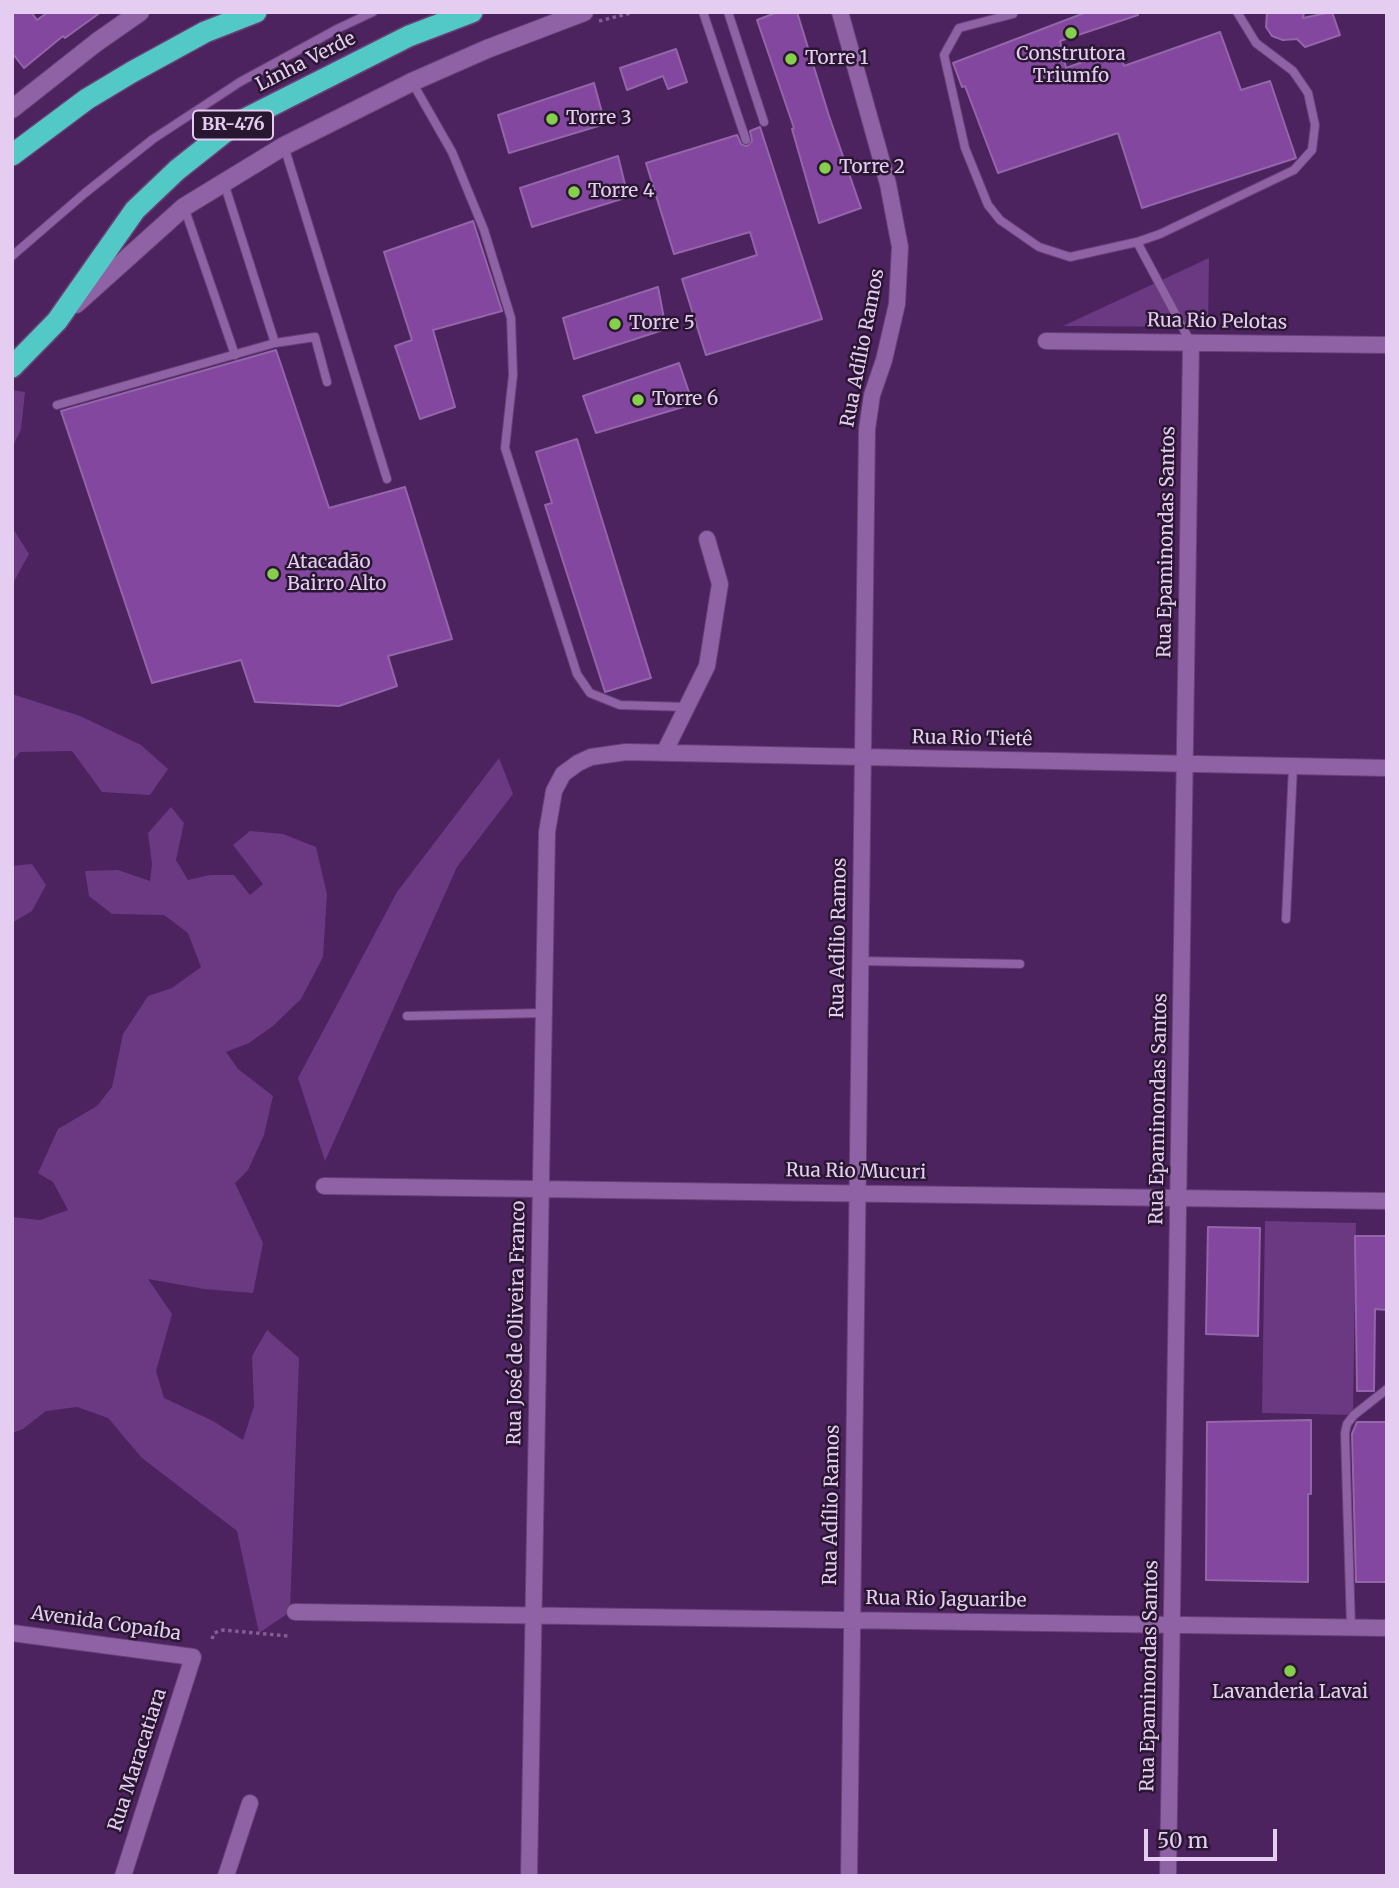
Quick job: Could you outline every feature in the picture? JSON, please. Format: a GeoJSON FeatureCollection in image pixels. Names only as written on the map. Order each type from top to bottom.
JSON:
{"type":"FeatureCollection","features":[{"type":"Feature","properties":{"kind":"highway"},"geometry":{"type":"LineString","coordinates":[[12,155],[87,99],[132,72],[205,32],[256,12]]}},
{"type":"Feature","properties":{"kind":"highway","name":"Linha Verde"},"geometry":{"type":"LineString","coordinates":[[12,367],[58,321],[135,210],[177,170],[235,124],[409,36],[472,12]]}},
{"type":"Feature","properties":{"kind":"main road"},"geometry":{"type":"LineString","coordinates":[[12,109],[139,12]]}},
{"type":"Feature","properties":{"kind":"main road"},"geometry":{"type":"LineString","coordinates":[[58,321],[184,207],[285,146],[412,82],[487,49],[584,12]]}},
{"type":"Feature","properties":{"kind":"street","name":"Rua Adílio Ramos"},"geometry":{"type":"LineString","coordinates":[[840,12],[888,184],[900,247],[897,304],[869,412],[849,1876]]}},
{"type":"Feature","properties":{"kind":"street","name":"Rua Rio Pelotas"},"geometry":{"type":"LineString","coordinates":[[1046,341],[1387,345]]}},
{"type":"Feature","properties":{"kind":"street","name":"Rua Epaminondas Santos"},"geometry":{"type":"LineString","coordinates":[[1168,1876],[1191,343]]}},
{"type":"Feature","properties":{"kind":"street"},"geometry":{"type":"LineString","coordinates":[[664,753],[707,666],[720,584],[707,539]]}},
{"type":"Feature","properties":{"kind":"street","name":"Rua Rio Tietê"},"geometry":{"type":"LineString","coordinates":[[563,774],[578,763],[607,753],[1387,768]]}},
{"type":"Feature","properties":{"kind":"street","name":"Rua José de Oliveira Franco"},"geometry":{"type":"LineString","coordinates":[[529,1876],[547,832],[554,791],[563,774]]}},
{"type":"Feature","properties":{"kind":"street","name":"Rua Rio Mucuri"},"geometry":{"type":"LineString","coordinates":[[324,1186],[1387,1200]]}},
{"type":"Feature","properties":{"kind":"street","name":"Rua Rio Jaguaribe"},"geometry":{"type":"LineString","coordinates":[[295,1612],[1387,1628]]}},
{"type":"Feature","properties":{"kind":"street","name":"Avenida Copaíba"},"geometry":{"type":"LineString","coordinates":[[12,1633],[193,1657]]}},
{"type":"Feature","properties":{"kind":"street","name":"Rua Maracatiara"},"geometry":{"type":"LineString","coordinates":[[123,1876],[193,1657]]}},
{"type":"Feature","properties":{"kind":"street"},"geometry":{"type":"LineString","coordinates":[[226,1876],[250,1803]]}},
{"type":"Feature","properties":{"kind":"lane"},"geometry":{"type":"LineString","coordinates":[[12,256],[153,139],[240,82],[373,12]]}},
{"type":"Feature","properties":{"kind":"lane"},"geometry":{"type":"LineString","coordinates":[[703,12],[746,140]]}},
{"type":"Feature","properties":{"kind":"lane"},"geometry":{"type":"LineString","coordinates":[[728,12],[764,122]]}},
{"type":"Feature","properties":{"kind":"lane"},"geometry":{"type":"LineString","coordinates":[[1014,13],[959,28],[944,55],[965,148],[988,205],[1000,220],[1039,247],[1070,257],[1160,234],[1294,170],[1312,150],[1315,125],[1308,93],[1293,71],[1256,43],[1237,12]]}},
{"type":"Feature","properties":{"kind":"lane"},"geometry":{"type":"LineString","coordinates":[[412,82],[452,152],[484,230],[511,318],[513,375],[505,448],[577,674],[590,693],[620,705],[688,707]]}},
{"type":"Feature","properties":{"kind":"lane"},"geometry":{"type":"LineString","coordinates":[[285,146],[387,479]]}},
{"type":"Feature","properties":{"kind":"lane"},"geometry":{"type":"LineString","coordinates":[[225,183],[275,343]]}},
{"type":"Feature","properties":{"kind":"lane"},"geometry":{"type":"LineString","coordinates":[[184,207],[235,355]]}},
{"type":"Feature","properties":{"kind":"lane"},"geometry":{"type":"LineString","coordinates":[[1137,242],[1191,343]]}},
{"type":"Feature","properties":{"kind":"lane"},"geometry":{"type":"LineString","coordinates":[[57,405],[275,343],[315,337],[327,382]]}},
{"type":"Feature","properties":{"kind":"lane"},"geometry":{"type":"LineString","coordinates":[[1286,919],[1293,766]]}},
{"type":"Feature","properties":{"kind":"lane"},"geometry":{"type":"LineString","coordinates":[[860,961],[1020,964]]}},
{"type":"Feature","properties":{"kind":"lane"},"geometry":{"type":"LineString","coordinates":[[407,1016],[544,1013]]}},
{"type":"Feature","properties":{"kind":"lane"},"geometry":{"type":"LineString","coordinates":[[1351,1627],[1345,1433],[1347,1424],[1354,1415],[1387,1389]]}},
{"type":"Feature","properties":{"kind":"path"},"geometry":{"type":"LineString","coordinates":[[212,1639],[214,1633],[223,1630],[288,1636]]}},
{"type":"Feature","properties":{"kind":"shaded area"},"geometry":{"type":"Polygon","coordinates":[[[1209,258],[1208,327],[1063,326],[1209,258]]]}},
{"type":"Feature","properties":{"kind":"shaded area"},"geometry":{"type":"Polygon","coordinates":[[[12,390],[25,392],[21,429],[12,448],[12,390]]]}},
{"type":"Feature","properties":{"kind":"shaded area"},"geometry":{"type":"Polygon","coordinates":[[[12,527],[29,554],[12,585],[12,527]]]}},
{"type":"Feature","properties":{"kind":"shaded area"},"geometry":{"type":"Polygon","coordinates":[[[12,694],[80,716],[141,745],[168,769],[150,795],[102,792],[72,751],[20,752],[12,762],[12,694]]]}},
{"type":"Feature","properties":{"kind":"shaded area"},"geometry":{"type":"Polygon","coordinates":[[[499,758],[513,794],[457,867],[325,1161],[298,1078],[397,892],[499,758]]]}},
{"type":"Feature","properties":{"kind":"shaded area"},"geometry":{"type":"Polygon","coordinates":[[[171,807],[184,823],[176,860],[188,880],[210,875],[234,875],[250,895],[263,884],[233,845],[250,831],[283,834],[316,847],[327,894],[323,957],[301,999],[273,1026],[249,1043],[226,1052],[238,1069],[273,1096],[264,1135],[248,1170],[235,1183],[263,1243],[253,1293],[204,1289],[148,1279],[172,1314],[156,1371],[164,1398],[213,1421],[243,1440],[254,1406],[252,1356],[267,1330],[299,1358],[290,1612],[259,1633],[237,1531],[142,1458],[108,1418],[77,1407],[46,1411],[23,1429],[12,1433],[12,1217],[40,1220],[68,1210],[53,1182],[38,1173],[58,1129],[97,1106],[112,1087],[123,1034],[148,996],[172,988],[201,967],[188,933],[164,915],[112,914],[89,896],[85,871],[118,870],[150,881],[152,864],[148,833],[171,807]]]}},
{"type":"Feature","properties":{"kind":"shaded area"},"geometry":{"type":"Polygon","coordinates":[[[32,864],[46,885],[32,911],[12,923],[12,866],[32,864]]]}},
{"type":"Feature","properties":{"kind":"shaded area"},"geometry":{"type":"Polygon","coordinates":[[[1265,1221],[1356,1223],[1353,1415],[1262,1413],[1265,1221]]]}},
{"type":"Feature","properties":{"kind":"building"},"geometry":{"type":"Polygon","coordinates":[[[12,12],[31,12],[37,20],[48,12],[101,12],[65,38],[63,36],[24,68],[12,53],[12,12]]]}},
{"type":"Feature","properties":{"kind":"building"},"geometry":{"type":"Polygon","coordinates":[[[778,12],[797,12],[861,208],[819,223],[792,129],[794,128],[757,20],[778,12]]]}},
{"type":"Feature","properties":{"kind":"building"},"geometry":{"type":"Polygon","coordinates":[[[1087,12],[1137,12],[1138,15],[1060,41],[1066,68],[1119,49],[1124,66],[1220,32],[1241,90],[1270,81],[1296,158],[1142,208],[1118,133],[998,173],[965,86],[962,87],[953,63],[1087,12]]]}},
{"type":"Feature","properties":{"kind":"building"},"geometry":{"type":"Polygon","coordinates":[[[1267,12],[1304,12],[1303,18],[1332,12],[1340,35],[1305,47],[1297,39],[1283,40],[1272,36],[1266,27],[1267,12]]]}},
{"type":"Feature","properties":{"kind":"building"},"geometry":{"type":"Polygon","coordinates":[[[676,49],[687,82],[668,89],[663,76],[627,90],[620,68],[676,49]]]}},
{"type":"Feature","properties":{"kind":"building","name":"Torre 3"},"geometry":{"type":"Polygon","coordinates":[[[594,83],[605,124],[509,153],[498,115],[594,83]]]}},
{"type":"Feature","properties":{"kind":"building"},"geometry":{"type":"Polygon","coordinates":[[[760,127],[822,319],[706,355],[682,279],[757,255],[750,232],[674,254],[646,163],[737,135],[741,144],[747,146],[752,141],[750,131],[760,127]]]}},
{"type":"Feature","properties":{"kind":"building","name":"Torre 4"},"geometry":{"type":"Polygon","coordinates":[[[618,156],[628,197],[532,227],[520,188],[618,156]]]}},
{"type":"Feature","properties":{"kind":"building"},"geometry":{"type":"Polygon","coordinates":[[[473,221],[502,311],[433,330],[455,407],[420,419],[395,346],[412,340],[384,252],[473,221]]]}},
{"type":"Feature","properties":{"kind":"building","name":"Torre 5"},"geometry":{"type":"Polygon","coordinates":[[[658,287],[666,329],[574,359],[563,318],[658,287]]]}},
{"type":"Feature","properties":{"kind":"building","name":"Atacadão Bairro Alto"},"geometry":{"type":"Polygon","coordinates":[[[276,350],[329,508],[405,487],[452,639],[388,656],[397,686],[339,706],[255,702],[241,660],[152,683],[61,411],[276,350]]]}},
{"type":"Feature","properties":{"kind":"building","name":"Torre 6"},"geometry":{"type":"Polygon","coordinates":[[[679,363],[693,404],[596,433],[583,396],[679,363]]]}},
{"type":"Feature","properties":{"kind":"building"},"geometry":{"type":"Polygon","coordinates":[[[577,439],[651,678],[605,692],[545,505],[552,503],[536,452],[577,439]]]}},
{"type":"Feature","properties":{"kind":"building"},"geometry":{"type":"Polygon","coordinates":[[[1208,1227],[1260,1228],[1258,1336],[1206,1334],[1208,1227]]]}},
{"type":"Feature","properties":{"kind":"building"},"geometry":{"type":"Polygon","coordinates":[[[1355,1236],[1387,1236],[1387,1310],[1375,1309],[1374,1391],[1357,1391],[1355,1236]]]}},
{"type":"Feature","properties":{"kind":"building"},"geometry":{"type":"Polygon","coordinates":[[[1311,1420],[1308,1582],[1206,1580],[1207,1422],[1311,1420]]]}},
{"type":"Feature","properties":{"kind":"building"},"geometry":{"type":"Polygon","coordinates":[[[1357,1422],[1387,1422],[1387,1582],[1356,1582],[1352,1434],[1357,1422]]]}},
{"type":"Feature","properties":{"kind":"place","name":"Construtora Triumfo"},"geometry":{"type":"Point","coordinates":[1071,33]}},
{"type":"Feature","properties":{"kind":"place","name":"Torre 1"},"geometry":{"type":"Point","coordinates":[791,59]}},
{"type":"Feature","properties":{"kind":"place","name":"Torre 3"},"geometry":{"type":"Point","coordinates":[552,119]}},
{"type":"Feature","properties":{"kind":"place","name":"Torre 2"},"geometry":{"type":"Point","coordinates":[825,168]}},
{"type":"Feature","properties":{"kind":"place","name":"Torre 4"},"geometry":{"type":"Point","coordinates":[574,192]}},
{"type":"Feature","properties":{"kind":"place","name":"Torre 5"},"geometry":{"type":"Point","coordinates":[615,324]}},
{"type":"Feature","properties":{"kind":"place","name":"Torre 6"},"geometry":{"type":"Point","coordinates":[638,400]}},
{"type":"Feature","properties":{"kind":"place","name":"Atacadão Bairro Alto"},"geometry":{"type":"Point","coordinates":[273,574]}},
{"type":"Feature","properties":{"kind":"place","name":"Lavanderia Lavai"},"geometry":{"type":"Point","coordinates":[1290,1671]}}]}
